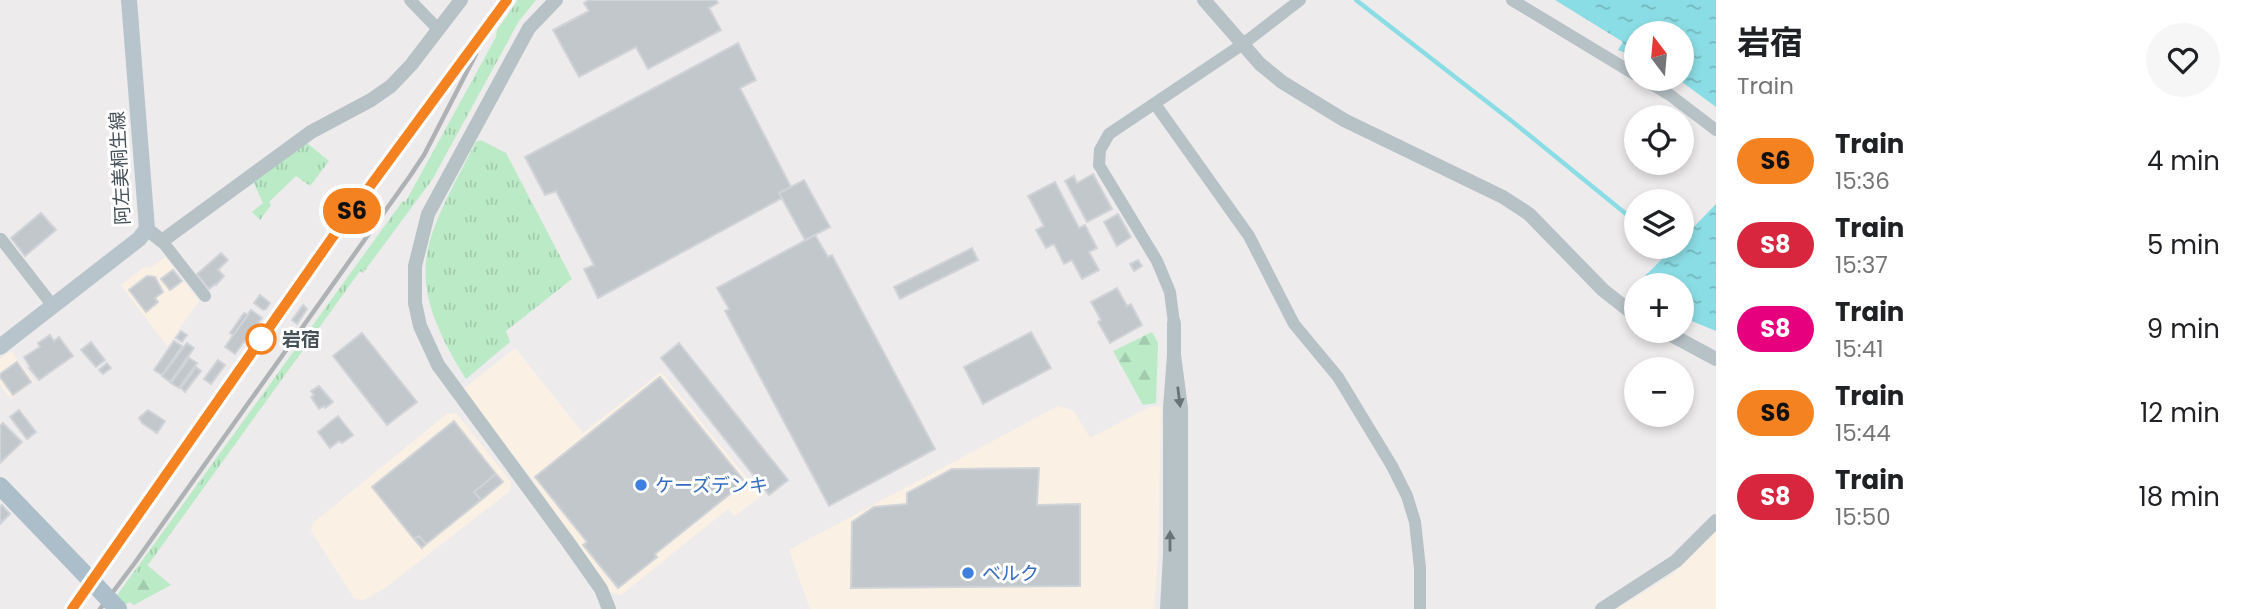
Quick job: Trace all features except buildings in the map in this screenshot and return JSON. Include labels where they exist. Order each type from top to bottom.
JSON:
[{"type":"main road","name":"阿左美桐生線","points":[[0,347],[139,239],[147,229],[129,0]]},
{"type":"main road","points":[[0,486],[118,609]]},
{"type":"street","points":[[410,0],[438,29]]},
{"type":"street","points":[[162,241],[312,132],[391,86],[461,0]]},
{"type":"street","points":[[556,0],[529,28],[428,214],[416,257],[415,303],[420,326],[438,365],[601,589],[609,609]]},
{"type":"street","points":[[1204,0],[1282,82],[1344,120],[1503,197],[1529,214],[1603,290],[1624,307]]},
{"type":"street","points":[[1167,609],[1170,554],[1170,408],[1174,355],[1170,292],[1157,261],[1100,164],[1098,156],[1109,134],[1243,44],[1300,0]]},
{"type":"street","points":[[1513,0],[1624,68]]},
{"type":"street","points":[[1663,91],[1716,130]]},
{"type":"street","points":[[1155,104],[1249,236],[1294,324],[1338,377],[1392,466],[1407,496],[1415,522],[1420,568],[1420,609]]},
{"type":"street","points":[[147,229],[162,241],[205,296]]},
{"type":"street","points":[[1,239],[53,306]]},
{"type":"street","points":[[1686,343],[1716,359]]},
{"type":"street","points":[[1174,355],[1181,408],[1181,609]]},
{"type":"street","points":[[1602,609],[1676,561],[1716,522]]},
{"type":"shaded area","points":[[165,257],[199,301],[167,346],[121,285],[144,267],[150,268]]},
{"type":"shaded area","name":"ケーズデンキ","points":[[515,348],[583,433],[661,372],[761,496],[735,516],[728,509],[621,595],[610,592],[530,476],[462,390]]},
{"type":"shaded area","points":[[11,351],[34,381],[11,399],[0,385],[0,359]]},
{"type":"shaded area","points":[[1058,406],[1073,410],[1090,438],[1150,407],[1161,406],[1158,557],[1154,609],[810,609],[789,550]]},
{"type":"shaded area","points":[[448,413],[457,414],[511,482],[510,491],[385,588],[364,600],[355,599],[311,531],[313,523]]},
{"type":"shaded area","points":[[1716,531],[1716,609],[1617,609],[1673,574]]},
{"type":"green space","points":[[518,0],[536,0],[519,21],[432,180],[363,273],[360,271],[148,565],[129,602],[121,609],[107,609],[402,202],[406,201],[496,37],[497,30]]},
{"type":"green space","points":[[481,140],[506,153],[572,279],[506,331],[510,342],[466,379],[445,343],[432,312],[426,284],[426,259],[443,207],[476,142]]},
{"type":"green space","points":[[307,143],[329,161],[310,186],[296,176],[269,202],[271,205],[260,220],[252,212],[263,203],[253,181]]},
{"type":"green space","points":[[1152,332],[1158,343],[1156,403],[1143,405],[1113,351]]},
{"type":"green space","points":[[147,565],[171,585],[134,605],[129,602]]},
{"type":"water","points":[[1555,0],[1716,0],[1716,107],[1694,91],[1694,21],[1624,21],[1624,52],[1618,50],[1623,42]]},
{"type":"water","points":[[1716,204],[1716,331],[1694,322],[1694,273],[1648,273],[1662,259],[1694,259],[1694,227]]},
{"type":"waterway","points":[[1356,0],[1624,212]]},
{"type":"railway","points":[[72,609],[332,238],[507,0]]},
{"type":"railway","points":[[100,609],[410,176],[424,155],[476,54]]},
{"type":"train","name":"S6","points":[[72,609],[332,238],[507,0]]},
{"type":"place","name":"岩宿","points":[[261,339]]},
{"type":"place","name":"ケーズデンキ","points":[[641,485]]},
{"type":"place","name":"ベルク","points":[[968,573]]}]
